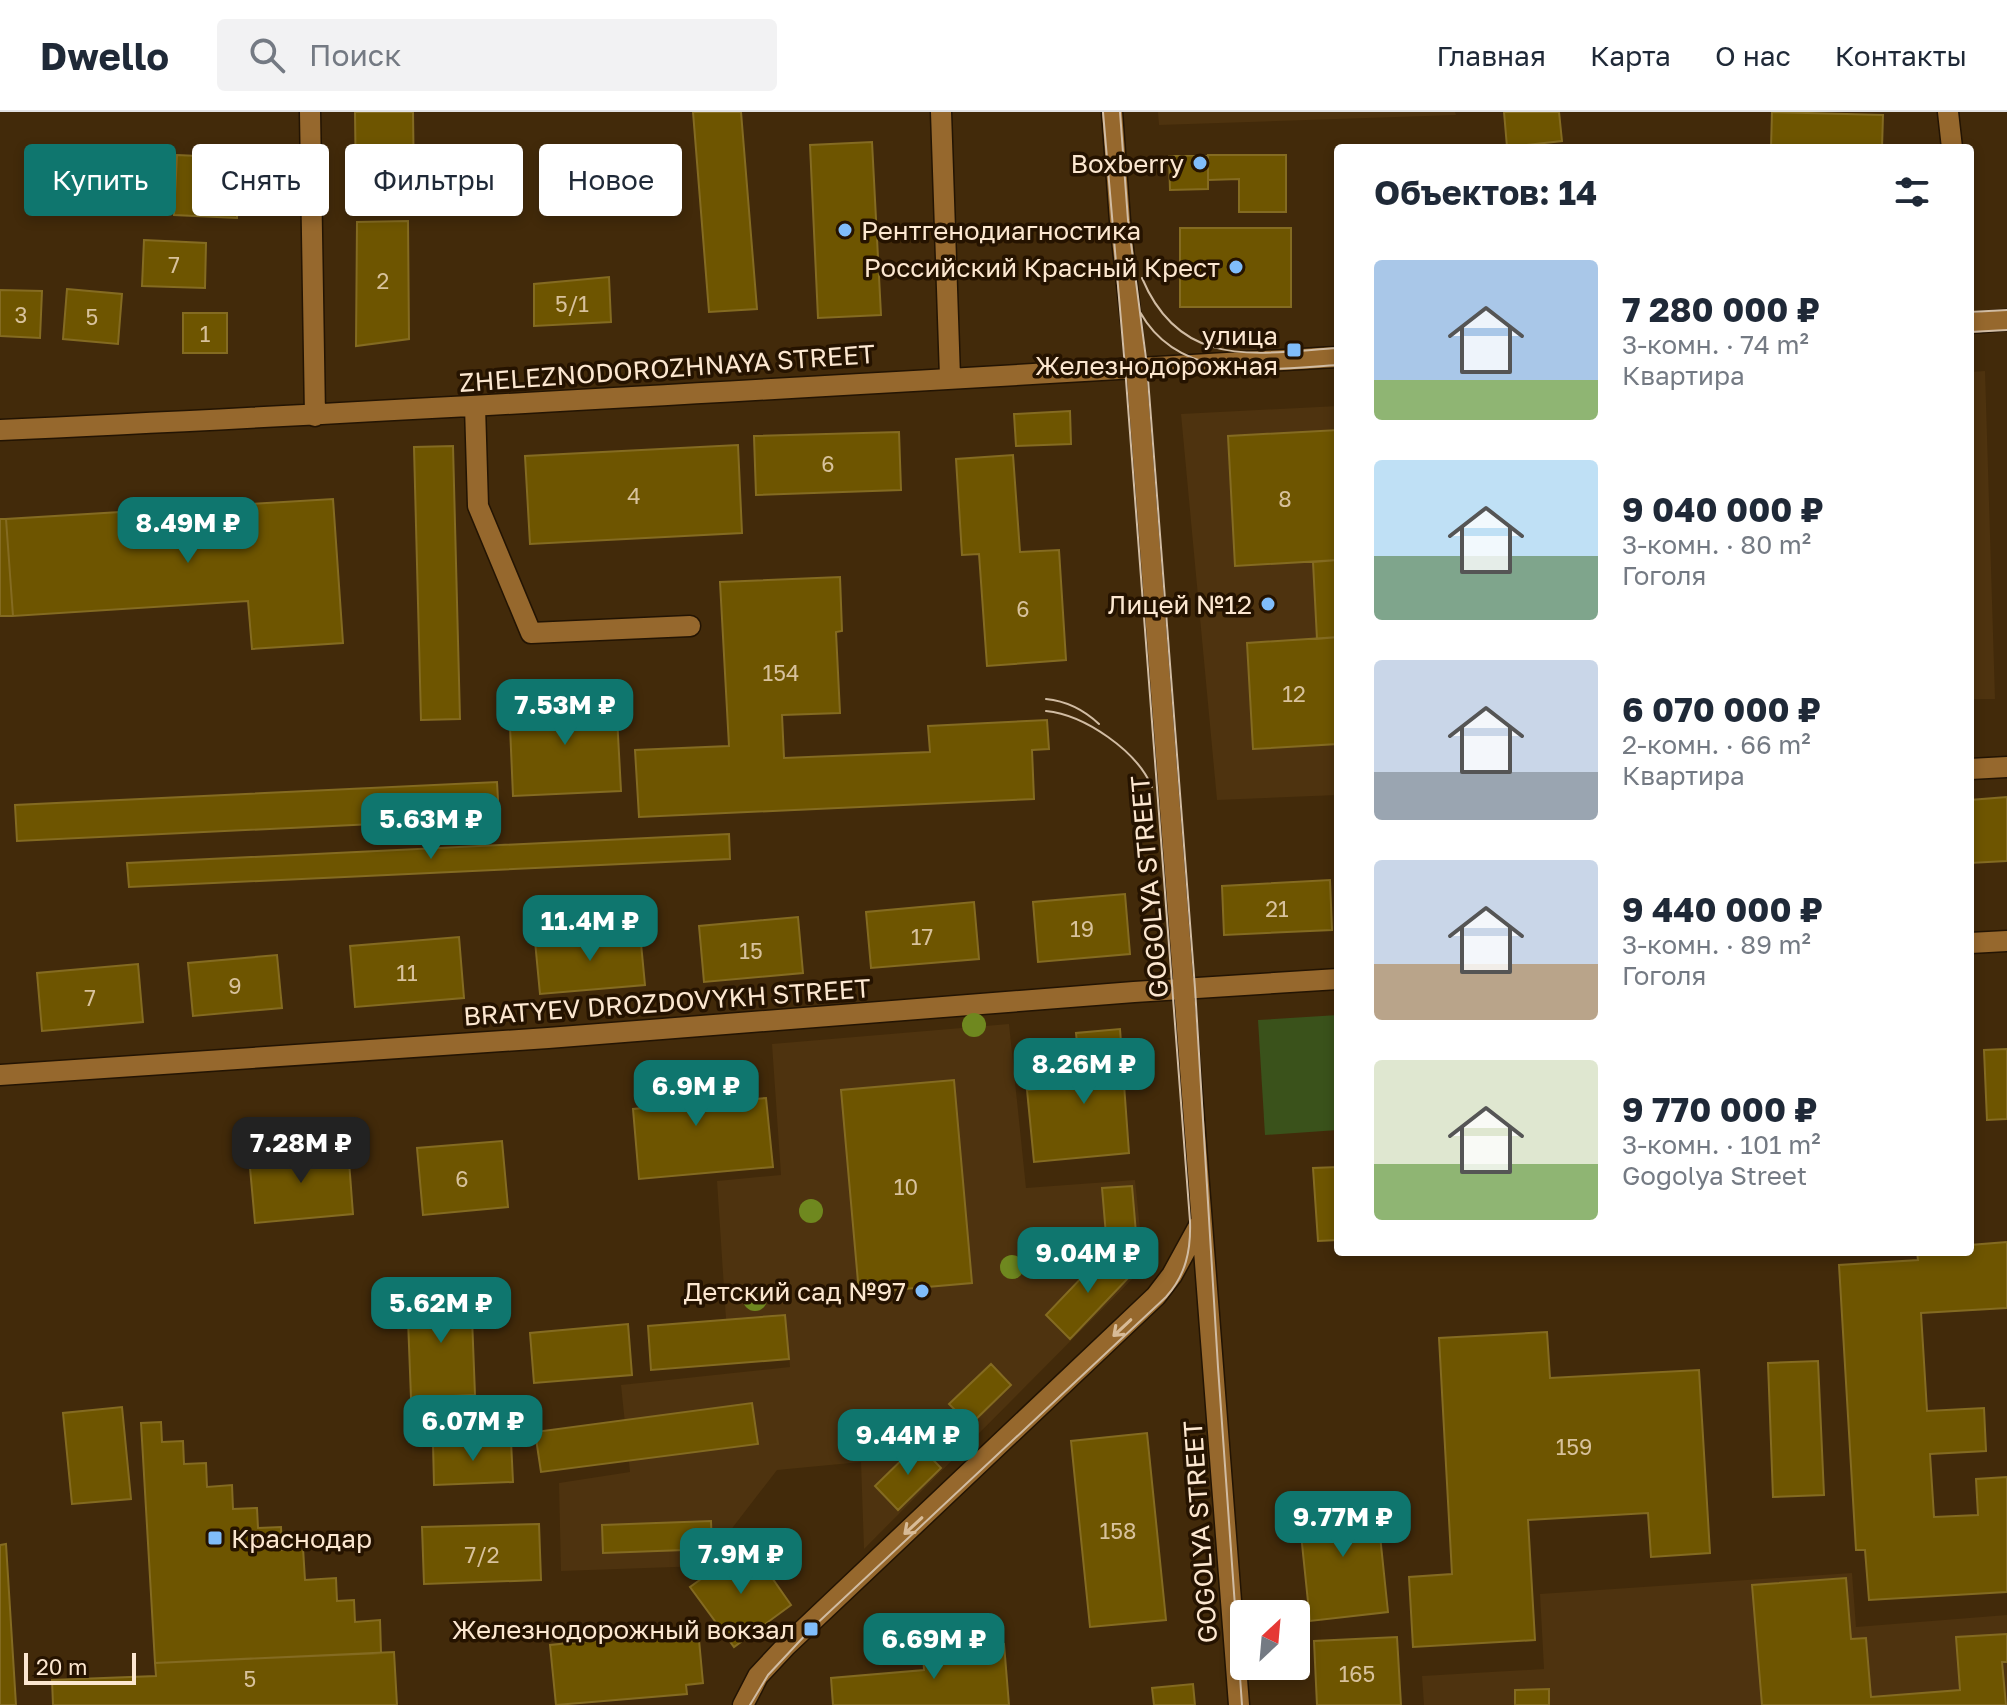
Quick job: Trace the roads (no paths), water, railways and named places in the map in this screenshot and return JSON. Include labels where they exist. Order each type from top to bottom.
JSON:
[{"type":"street","points":[[310,112],[315,416]]},
{"type":"street","points":[[941,112],[950,377]]},
{"type":"street","name":"GOGOLYA STREET","points":[[1112,112],[1136,366],[1239,1705]]},
{"type":"street","points":[[1948,112],[1952,144]]},
{"type":"street","points":[[1974,323],[2007,320]]},
{"type":"street","name":"ZHELEZNODOROZHNAYA STREET","points":[[0,430],[315,416],[1136,366],[1334,357]]},
{"type":"street","points":[[475,406],[478,506],[531,633],[690,626]]},
{"type":"street","points":[[1974,769],[2007,767]]},
{"type":"street","points":[[1974,943],[2007,941]]},
{"type":"street","name":"BRATYEV DROZDOVYKH STREET","points":[[0,1075],[1334,979]]},
{"type":"street","points":[[743,1705],[758,1676],[786,1646],[1156,1296],[1172,1275],[1201,1222]]},
{"type":"tram line","points":[[750,1705],[768,1675],[811,1629],[1166,1297],[1183,1271],[1188,1252],[1190,1221],[1103,112]]},
{"type":"tram line","points":[[1120,112],[1128,220],[1147,366],[1195,988],[1242,1705]]},
{"type":"tram line","points":[[1142,278],[1158,308],[1178,329],[1200,342],[1224,350],[1251,353],[1334,348]]},
{"type":"tram line","points":[[1974,312],[2007,310]]},
{"type":"tram line","points":[[1140,312],[1157,335],[1178,351],[1202,361],[1256,369],[1334,365]]},
{"type":"tram line","points":[[1974,332],[2007,330]]},
{"type":"tram line","points":[[1046,699],[1075,707],[1099,724]]},
{"type":"tram line","points":[[1046,711],[1077,720],[1108,737],[1135,760],[1152,787]]},
{"type":"place","name":"Boxberry","points":[[1200,163]]},
{"type":"place","name":"Рентгенодиагностика","points":[[845,230]]},
{"type":"place","name":"Российский Красный Крест","points":[[1236,267]]},
{"type":"place","name":"улица Железнодорожная","points":[[1294,350]]},
{"type":"place","name":"Лицей №12","points":[[1268,604]]},
{"type":"place","name":"Детский сад №97","points":[[922,1291]]},
{"type":"place","name":"Краснодар","points":[[215,1538]]},
{"type":"place","name":"Железнодорожный вокзал","points":[[811,1629]]}]
